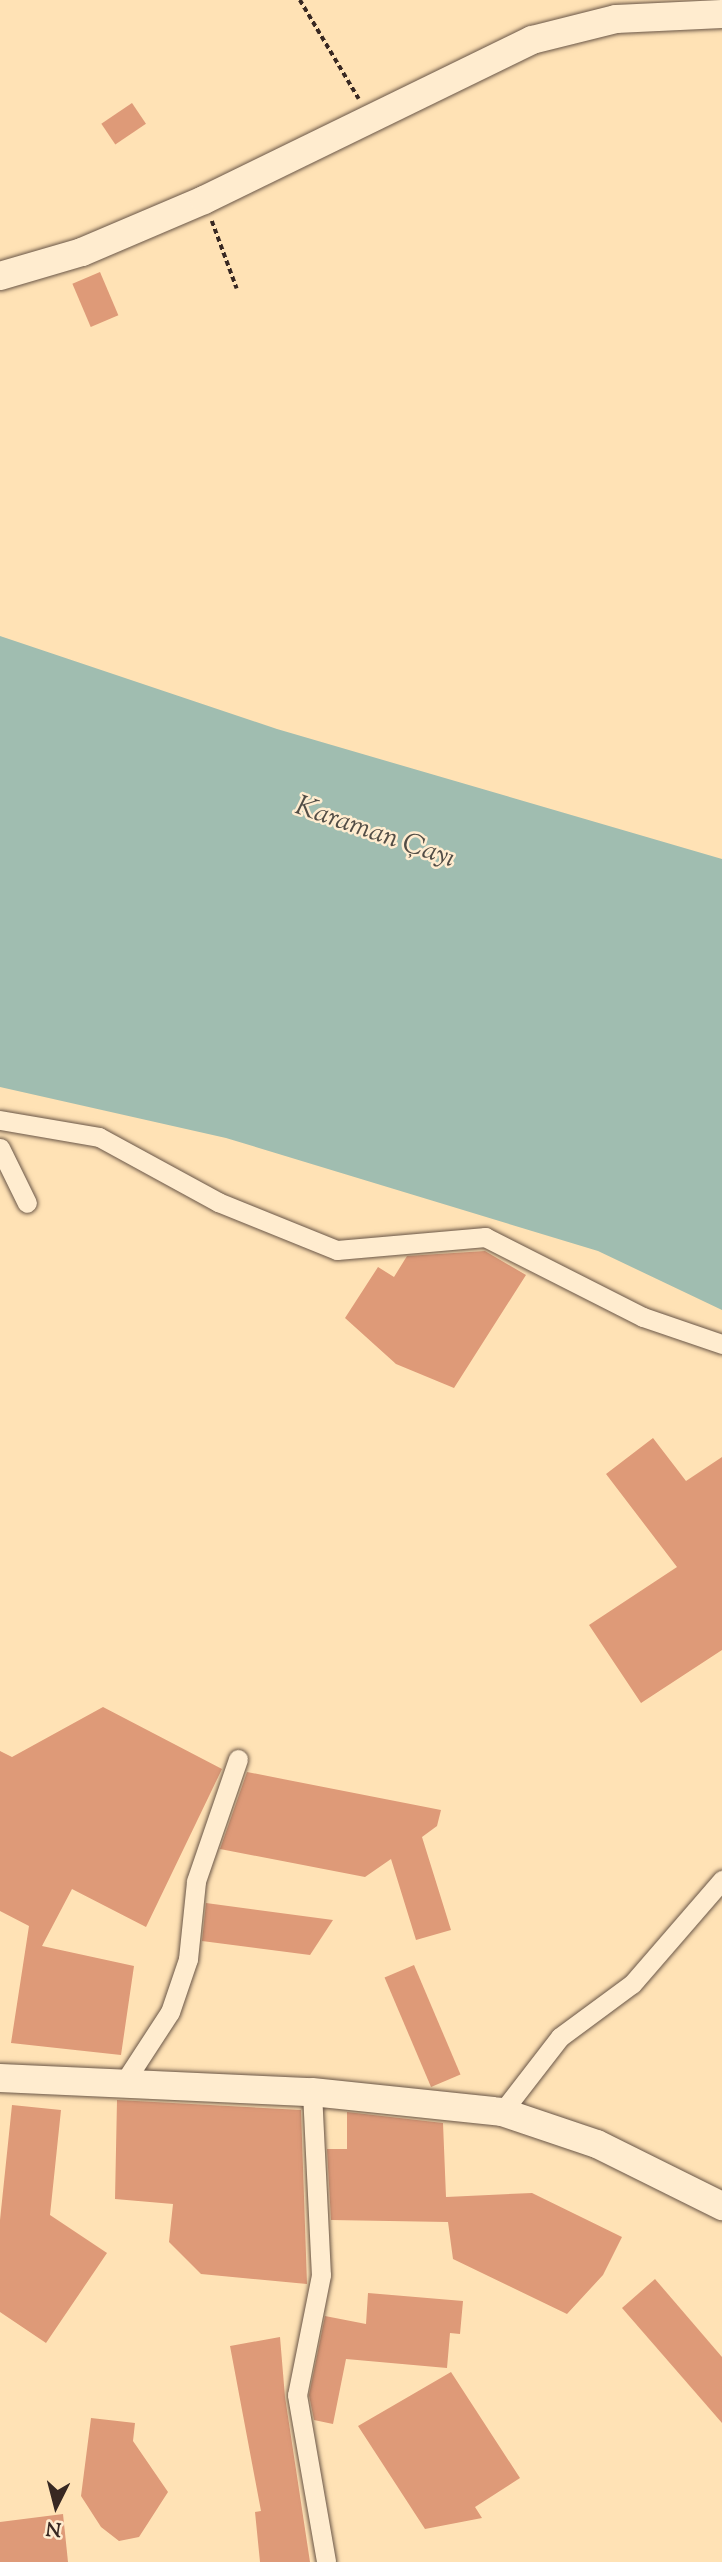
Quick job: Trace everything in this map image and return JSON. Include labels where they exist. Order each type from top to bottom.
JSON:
[{"type":"street","points":[[0,276],[82,252],[204,200],[532,40],[616,19],[722,13]]},
{"type":"street","points":[[0,1120],[99,1137],[218,1202],[337,1250],[485,1237],[643,1317],[722,1344]]},
{"type":"street","points":[[2,1156],[26,1203]]},
{"type":"street","points":[[125,2081],[170,2012],[188,1959],[195,1881],[238,1759]]},
{"type":"street","points":[[502,2112],[560,2037],[632,1984],[722,1880]]},
{"type":"street","points":[[0,2078],[125,2081],[312,2092],[502,2112],[597,2144],[722,2206]]},
{"type":"street","points":[[312,2092],[321,2275],[297,2395],[326,2562]]},
{"type":"path","points":[[300,0],[371,118]]},
{"type":"path","points":[[204,200],[237,289]]},
{"type":"water","name":"Karaman Çayı","points":[[0,636],[277,729],[722,859],[722,1310],[598,1251],[226,1138],[0,1087]]},
{"type":"building","points":[[132,103],[146,124],[115,144],[101,124]]},
{"type":"building","points":[[100,272],[118,315],[91,327],[72,284]]},
{"type":"building","points":[[485,1251],[526,1275],[454,1388],[396,1364],[345,1318],[378,1267],[394,1277],[407,1256]]},
{"type":"building","points":[[653,1438],[686,1481],[722,1457],[722,1650],[641,1703],[589,1625],[677,1567],[606,1474]]},
{"type":"building","points":[[103,1707],[222,1769],[146,1927],[72,1889],[42,1946],[134,1966],[121,2055],[11,2043],[29,1926],[0,1911],[0,1751],[12,1757]]},
{"type":"building","points":[[247,1772],[441,1810],[437,1826],[422,1837],[451,1930],[416,1940],[391,1859],[365,1877],[220,1849]]},
{"type":"building","points":[[206,1903],[333,1920],[310,1955],[202,1941]]},
{"type":"building","points":[[414,1965],[460,2075],[431,2087],[385,1978]]},
{"type":"building","points":[[117,2100],[301,2110],[307,2284],[201,2274],[169,2242],[173,2204],[115,2199]]},
{"type":"building","points":[[12,2105],[61,2110],[50,2215],[107,2253],[46,2343],[0,2312],[0,2220]]},
{"type":"building","points":[[347,2112],[443,2123],[446,2197],[532,2193],[622,2237],[603,2275],[567,2314],[453,2259],[448,2222],[331,2220],[327,2149],[347,2149]]},
{"type":"building","points":[[655,2279],[722,2357],[722,2423],[622,2308]]},
{"type":"building","points":[[368,2293],[463,2301],[460,2334],[450,2333],[447,2368],[346,2359],[333,2424],[314,2420],[309,2395],[325,2316],[366,2324]]},
{"type":"building","points":[[280,2337],[285,2397],[310,2562],[260,2562],[255,2512],[261,2511],[230,2346]]},
{"type":"building","points":[[451,2372],[520,2478],[475,2507],[482,2518],[425,2529],[358,2426]]},
{"type":"building","points":[[91,2418],[135,2423],[133,2441],[168,2492],[139,2537],[119,2541],[101,2527],[81,2496]]},
{"type":"building","points":[[63,2514],[68,2562],[0,2562],[0,2522]]}]
